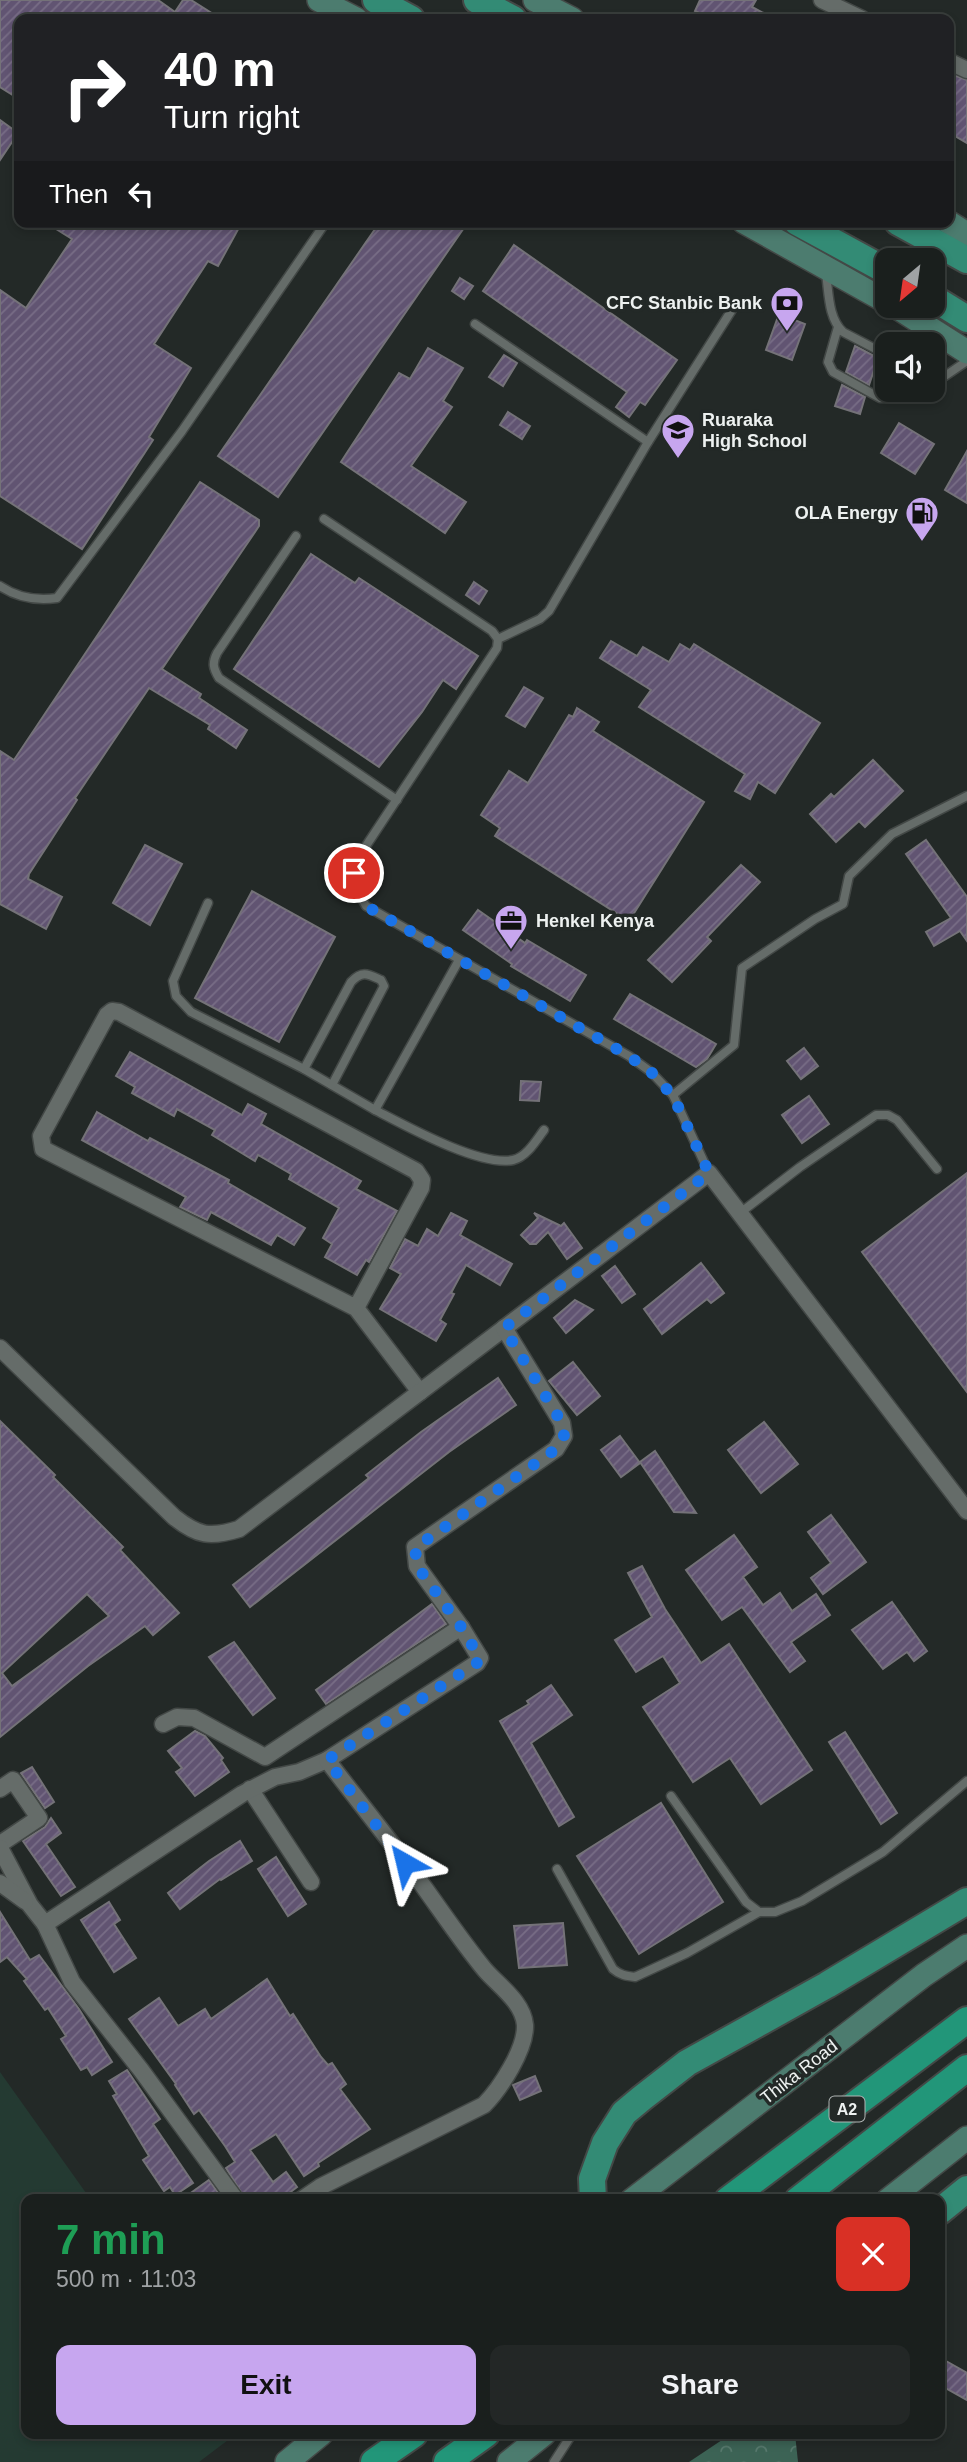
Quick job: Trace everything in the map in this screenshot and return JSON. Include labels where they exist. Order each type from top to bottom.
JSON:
[{"type":"highway","name":"A2","points":[[736,2194],[967,2020]]},
{"type":"highway","name":"A2","points":[[806,2194],[967,2068]]},
{"type":"highway","points":[[374,2462],[407,2439]]},
{"type":"highway","points":[[447,2462],[479,2439]]},
{"type":"main road","points":[[376,0],[402,14]]},
{"type":"main road","points":[[477,0],[504,14]]},
{"type":"main road","points":[[536,0],[563,14]]},
{"type":"main road","points":[[755,228],[875,295]]},
{"type":"main road","points":[[808,228],[875,264]]},
{"type":"main road","points":[[909,228],[967,260]]},
{"type":"main road","points":[[945,305],[967,318]]},
{"type":"main road","points":[[914,318],[967,352]]},
{"type":"main road","points":[[593,2194],[592,2179],[605,2143],[624,2113],[687,2063],[967,1901]]},
{"type":"main road","name":"Thika Road","points":[[640,2194],[924,1975],[967,1946]]},
{"type":"main road","points":[[896,2194],[967,2138]]},
{"type":"main road","points":[[945,2207],[967,2189]]},
{"type":"main road","points":[[287,2462],[315,2439]]},
{"type":"main road","points":[[509,2462],[538,2439]]},
{"type":"street","points":[[822,0],[851,14]]},
{"type":"street","points":[[356,1308],[421,1188],[422,1180],[416,1171],[119,1012],[112,1011],[107,1014],[41,1136],[43,1149],[356,1308],[420,1392]]},
{"type":"street","points":[[0,1348],[174,1517],[188,1528],[205,1535],[220,1535],[239,1529],[709,1173],[967,1511]]},
{"type":"street","points":[[45,1924],[250,1789],[275,1777],[299,1772],[327,1760],[477,1663],[480,1658],[461,1627],[417,1566],[415,1548],[556,1449],[564,1436],[562,1423],[504,1328]]},
{"type":"street","points":[[265,1757],[461,1627]]},
{"type":"street","points":[[163,1724],[177,1717],[194,1718],[265,1757],[275,1777]]},
{"type":"street","points":[[310,2194],[484,2105],[495,2093],[514,2060],[525,2024],[513,1999],[465,1945],[327,1760]]},
{"type":"street","points":[[0,1789],[13,1780],[39,1818],[0,1846],[30,1905],[45,1924],[72,1982],[141,2070],[232,2194]]},
{"type":"street","points":[[250,1789],[311,1882]]},
{"type":"street","points":[[0,1883],[30,1905]]},
{"type":"lane","points":[[0,586],[9,592],[37,601],[57,598],[181,430],[322,228]]},
{"type":"lane","points":[[824,266],[833,320],[838,327],[875,348]]},
{"type":"lane","points":[[498,639],[540,619],[549,611],[648,442],[735,305]]},
{"type":"lane","points":[[475,324],[648,442]]},
{"type":"lane","points":[[838,327],[828,362],[833,372],[875,395]]},
{"type":"lane","points":[[945,376],[967,361]]},
{"type":"lane","points":[[324,519],[492,631],[498,639],[497,648],[362,852],[354,873],[359,895],[366,906],[629,1056],[651,1072],[673,1096],[709,1173]]},
{"type":"lane","points":[[296,536],[217,653],[213,663],[214,670],[219,678],[397,800]]},
{"type":"lane","points":[[673,1096],[734,1045],[742,968],[815,919],[843,904],[849,876],[892,834],[967,796]]},
{"type":"lane","points":[[208,903],[173,981],[176,996],[191,1012],[304,1069],[439,1143],[488,1158],[514,1160],[524,1154],[544,1130]]},
{"type":"lane","points":[[375,1110],[458,960]]},
{"type":"lane","points":[[304,1069],[357,975],[364,973],[381,980],[384,986],[332,1085]]},
{"type":"lane","points":[[740,1213],[800,1167],[876,1115],[888,1115],[897,1120],[937,1169]]},
{"type":"lane","points":[[557,1869],[613,1969],[619,1975],[635,1977],[687,1953],[760,1912],[775,1912],[802,1901],[845,1877],[883,1853],[967,1781]]},
{"type":"lane","points":[[671,1796],[746,1902],[760,1912]]},
{"type":"lane","points":[[554,2462],[569,2439]]},
{"type":"green space","points":[[0,2072],[87,2194],[21,2194],[21,2439],[229,2439],[199,2462],[0,2462]]},
{"type":"green space","points":[[724,2439],[796,2439],[798,2462],[689,2462]]},
{"type":"building","points":[[0,0],[158,0],[175,12],[183,0],[191,0],[213,14],[14,14],[14,96],[0,87]]},
{"type":"building","points":[[700,0],[756,0],[752,7],[765,14],[701,14],[695,11]]},
{"type":"building","points":[[954,75],[967,80],[967,143],[954,135]]},
{"type":"building","points":[[0,120],[14,130],[14,139],[0,160]]},
{"type":"building","points":[[55,228],[239,228],[218,266],[208,261],[154,344],[191,368],[149,437],[153,440],[82,549],[0,496],[0,290],[26,308],[72,239]]},
{"type":"building","points":[[376,228],[464,228],[278,497],[218,456]]},
{"type":"building","points":[[514,245],[677,360],[645,405],[640,402],[629,417],[616,407],[627,392],[483,291]]},
{"type":"building","points":[[460,278],[473,286],[464,299],[452,291]]},
{"type":"building","points":[[779,314],[805,324],[792,360],[766,350]]},
{"type":"building","points":[[855,346],[875,356],[875,367],[869,385],[846,372]]},
{"type":"building","points":[[428,348],[463,368],[443,401],[452,407],[411,466],[466,502],[445,533],[341,462],[399,373],[410,379]]},
{"type":"building","points":[[504,355],[517,363],[503,386],[489,377]]},
{"type":"building","points":[[842,385],[865,397],[860,414],[835,406]]},
{"type":"building","points":[[508,412],[530,426],[522,439],[500,425]]},
{"type":"building","points":[[899,423],[934,444],[915,474],[881,453]]},
{"type":"building","points":[[967,451],[967,503],[945,490]]},
{"type":"building","points":[[200,482],[259,520],[259,526],[162,669],[201,694],[199,698],[247,730],[236,748],[208,729],[210,725],[149,688],[75,798],[77,800],[29,874],[28,879],[62,897],[46,929],[0,904],[0,751],[14,760]]},
{"type":"building","points":[[311,554],[355,583],[359,578],[478,656],[456,689],[443,680],[379,767],[234,669]]},
{"type":"building","points":[[474,582],[487,591],[479,604],[466,595]]},
{"type":"building","points":[[611,641],[637,656],[643,647],[669,662],[680,644],[690,650],[694,644],[820,723],[775,793],[758,782],[750,799],[735,791],[745,774],[639,707],[651,690],[600,658]]},
{"type":"building","points":[[524,687],[543,698],[525,727],[506,716]]},
{"type":"building","points":[[577,708],[599,722],[593,731],[704,802],[629,921],[495,836],[500,828],[481,815],[509,771],[528,783],[569,715],[573,717]]},
{"type":"building","points":[[873,760],[903,791],[865,827],[859,821],[836,842],[810,814],[831,794],[834,797]]},
{"type":"building","points":[[926,840],[967,897],[967,941],[960,931],[934,946],[926,932],[951,918],[906,854]]},
{"type":"building","points":[[145,845],[182,864],[150,925],[113,903]]},
{"type":"building","points":[[741,865],[760,882],[707,937],[711,941],[672,982],[648,960]]},
{"type":"building","points":[[252,891],[335,937],[279,1042],[195,998]]},
{"type":"building","points":[[478,910],[525,943],[527,940],[586,975],[570,1001],[511,966],[512,964],[463,930]]},
{"type":"building","points":[[630,994],[716,1044],[707,1059],[696,1067],[614,1019]]},
{"type":"building","points":[[804,1048],[818,1066],[801,1079],[787,1061]]},
{"type":"building","points":[[130,1052],[242,1115],[248,1104],[266,1114],[261,1124],[361,1181],[356,1189],[397,1211],[369,1262],[366,1260],[357,1275],[325,1257],[332,1244],[323,1238],[339,1208],[289,1179],[291,1174],[258,1155],[255,1161],[212,1135],[215,1130],[177,1109],[174,1116],[132,1093],[135,1087],[116,1076]]},
{"type":"building","points":[[521,1081],[541,1082],[539,1101],[520,1100]]},
{"type":"building","points":[[809,1096],[829,1124],[802,1143],[782,1115]]},
{"type":"building","points":[[97,1112],[148,1141],[150,1138],[229,1180],[228,1183],[305,1228],[294,1245],[277,1235],[271,1245],[211,1212],[207,1220],[180,1207],[186,1197],[82,1140]]},
{"type":"building","points":[[967,1173],[967,1392],[862,1252]]},
{"type":"building","points":[[451,1213],[467,1221],[460,1235],[512,1264],[500,1285],[466,1265],[440,1320],[446,1324],[436,1341],[380,1309],[401,1274],[390,1268],[405,1239],[418,1246],[427,1229],[438,1236]]},
{"type":"building","points":[[534,1213],[561,1226],[564,1223],[582,1248],[567,1259],[548,1232],[536,1244],[530,1244],[521,1235],[538,1218]]},
{"type":"building","points":[[701,1263],[724,1293],[711,1303],[707,1299],[662,1334],[644,1309]]},
{"type":"building","points":[[615,1266],[635,1294],[622,1303],[602,1276]]},
{"type":"building","points":[[575,1300],[593,1310],[566,1333],[554,1318]]},
{"type":"building","points":[[573,1362],[600,1396],[577,1415],[549,1381]]},
{"type":"building","points":[[498,1378],[516,1405],[449,1452],[250,1607],[233,1585],[369,1478],[366,1475],[421,1432]]},
{"type":"building","points":[[0,1421],[123,1547],[120,1550],[179,1613],[153,1635],[145,1626],[88,1666],[0,1737]],"holes":[[[87,1594],[109,1616],[12,1686],[2,1673]]]},
{"type":"building","points":[[764,1422],[798,1464],[761,1493],[728,1450]]},
{"type":"building","points":[[620,1436],[640,1463],[621,1477],[601,1450]]},
{"type":"building","points":[[655,1451],[696,1513],[674,1512],[640,1462]]},
{"type":"building","points":[[831,1515],[866,1562],[823,1594],[811,1578],[831,1563],[808,1532]]},
{"type":"building","points":[[734,1535],[757,1567],[743,1577],[763,1605],[780,1593],[792,1611],[816,1594],[830,1615],[791,1642],[805,1661],[790,1672],[742,1607],[722,1620],[686,1570]]},
{"type":"building","points":[[642,1566],[665,1609],[701,1663],[729,1644],[812,1770],[761,1804],[730,1758],[693,1782],[643,1707],[680,1683],[663,1656],[636,1672],[615,1640],[652,1617],[628,1573]]},
{"type":"building","points":[[892,1602],[927,1651],[914,1661],[907,1652],[883,1669],[852,1630]]},
{"type":"building","points":[[432,1604],[446,1624],[326,1704],[316,1690]]},
{"type":"building","points":[[234,1642],[275,1698],[253,1715],[209,1657]]},
{"type":"building","points":[[551,1685],[572,1715],[531,1743],[574,1817],[559,1826],[500,1721],[529,1704],[527,1701]]},
{"type":"building","points":[[195,1731],[205,1736],[223,1758],[221,1760],[229,1772],[195,1796],[176,1772],[182,1768],[168,1751]]},
{"type":"building","points":[[845,1732],[897,1813],[881,1824],[829,1742]]},
{"type":"building","points":[[32,1767],[54,1802],[45,1808],[21,1773]]},
{"type":"building","points":[[661,1803],[723,1902],[639,1954],[577,1856]]},
{"type":"building","points":[[51,1818],[61,1833],[46,1844],[75,1887],[61,1896],[23,1841],[45,1827]]},
{"type":"building","points":[[240,1841],[252,1861],[220,1879],[180,1909],[168,1893]]},
{"type":"building","points":[[276,1857],[306,1904],[288,1916],[258,1869]]},
{"type":"building","points":[[109,1902],[120,1920],[114,1924],[136,1958],[114,1972],[81,1920]]},
{"type":"building","points":[[0,1912],[30,1960],[39,1955],[79,2009],[112,2062],[92,2075],[87,2067],[81,2070],[61,2039],[66,2036],[48,2008],[45,2010],[24,1981],[27,1979],[7,1957],[0,1962]]},
{"type":"building","points":[[563,1923],[567,1965],[519,1968],[514,1926]]},
{"type":"building","points":[[267,1979],[290,2016],[293,2014],[321,2057],[328,2065],[332,2063],[346,2084],[340,2089],[370,2129],[318,2163],[319,2166],[304,2176],[276,2134],[250,2150],[273,2182],[286,2172],[297,2187],[288,2194],[242,2194],[226,2168],[235,2162],[225,2146],[199,2110],[194,2114],[129,2019],[159,1998],[178,2026],[205,2009],[211,2019]]},
{"type":"building","points":[[127,2070],[160,2119],[153,2124],[193,2183],[176,2194],[170,2187],[164,2191],[143,2160],[149,2156],[113,2096],[117,2094],[109,2081]]},
{"type":"building","points":[[535,2076],[541,2091],[520,2100],[513,2085]]},
{"type":"building","points":[[209,2180],[219,2194],[189,2194]]},
{"type":"building","points":[[945,2363],[967,2373],[967,2400],[945,2388]]},
{"type":"place","name":"CFC Stanbic Bank","points":[[787,333]]},
{"type":"place","name":"Ruaraka High School","points":[[678,460]]},
{"type":"place","name":"OLA Energy","points":[[922,543]]},
{"type":"place","name":"Henkel Kenya","points":[[511,951]]},
{"type":"route","points":[[354,873],[355,885],[366,906],[629,1056],[651,1072],[673,1096],[709,1173],[504,1328],[562,1423],[564,1436],[556,1449],[415,1548],[417,1566],[480,1658],[477,1663],[327,1760],[405,1863]]}]
